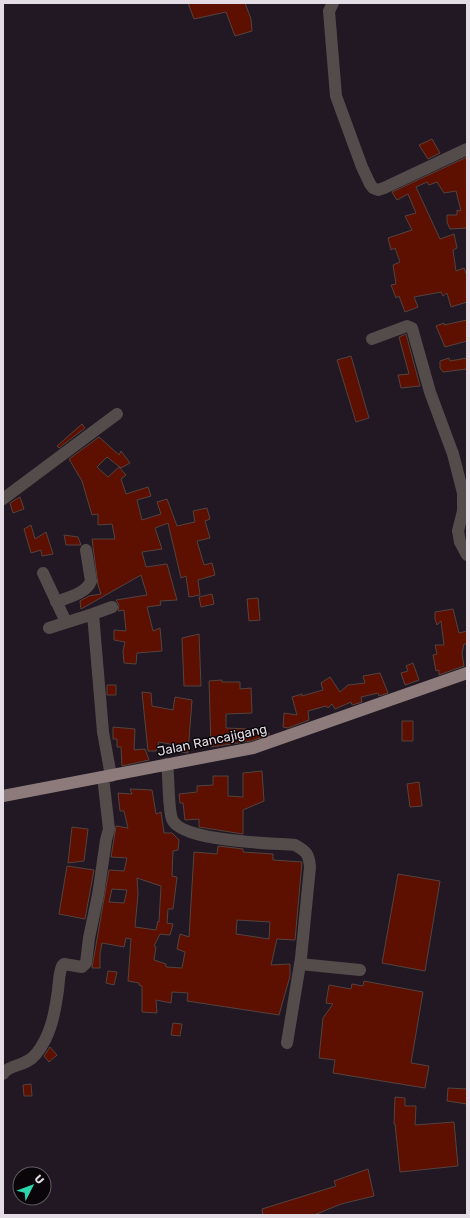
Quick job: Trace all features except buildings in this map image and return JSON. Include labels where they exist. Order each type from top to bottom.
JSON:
[{"type":"main road","name":"Jalan Rancajigang","points":[[3,796],[107,777],[259,746],[467,673]]},
{"type":"street","points":[[333,3],[329,11],[335,92],[362,167],[373,188],[378,190],[384,188],[467,149]]},
{"type":"street","points":[[372,339],[407,326],[412,328],[430,392],[453,454],[463,493],[463,511],[458,531],[460,542],[467,555]]},
{"type":"street","points":[[3,499],[117,414]]},
{"type":"street","points":[[56,602],[78,593],[90,585],[92,581],[86,550]]},
{"type":"street","points":[[43,573],[66,622]]},
{"type":"street","points":[[49,628],[112,607]]},
{"type":"street","points":[[3,1074],[9,1068],[20,1066],[32,1058],[42,1045],[50,1030],[56,1007],[62,966],[64,964],[82,967],[86,963],[89,938],[109,830],[107,777],[93,614]]},
{"type":"street","points":[[167,764],[172,818],[179,828],[205,837],[295,845],[303,849],[309,855],[310,867],[300,964],[287,1043]]},
{"type":"street","points":[[300,964],[360,970]]}]
